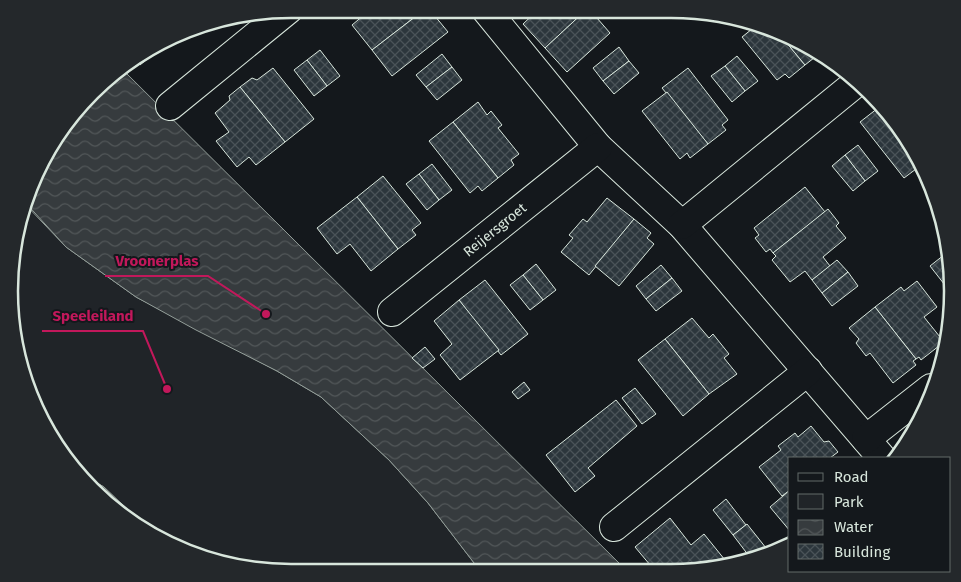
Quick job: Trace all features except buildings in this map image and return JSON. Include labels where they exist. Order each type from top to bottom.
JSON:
[{"type":"street","points":[[170,106],[279,18]]},
{"type":"street","points":[[492,18],[598,148],[682,225],[874,449],[922,397]]},
{"type":"street","points":[[682,225],[852,87]]},
{"type":"street","name":"Reijersgroet","points":[[392,312],[598,148]]},
{"type":"street","points":[[614,527],[808,371]]},
{"type":"green space","points":[[30,209],[66,247],[136,297],[277,371],[321,397],[389,460],[428,503],[475,564],[273,564],[238,559],[186,544],[154,528],[128,510],[85,471],[54,428],[38,396],[27,362],[18,309],[18,273],[23,238]]},
{"type":"water","points":[[126,73],[620,564],[475,564],[428,503],[389,460],[321,397],[277,371],[136,297],[66,247],[30,208],[32,203],[54,154],[74,125],[111,85]]},
{"type":"water","points":[[97,483],[104,487],[128,510]]},
{"type":"place","name":"Vroonerplas","points":[[266,314]]},
{"type":"place","name":"Speeleiland","points":[[167,389]]}]
